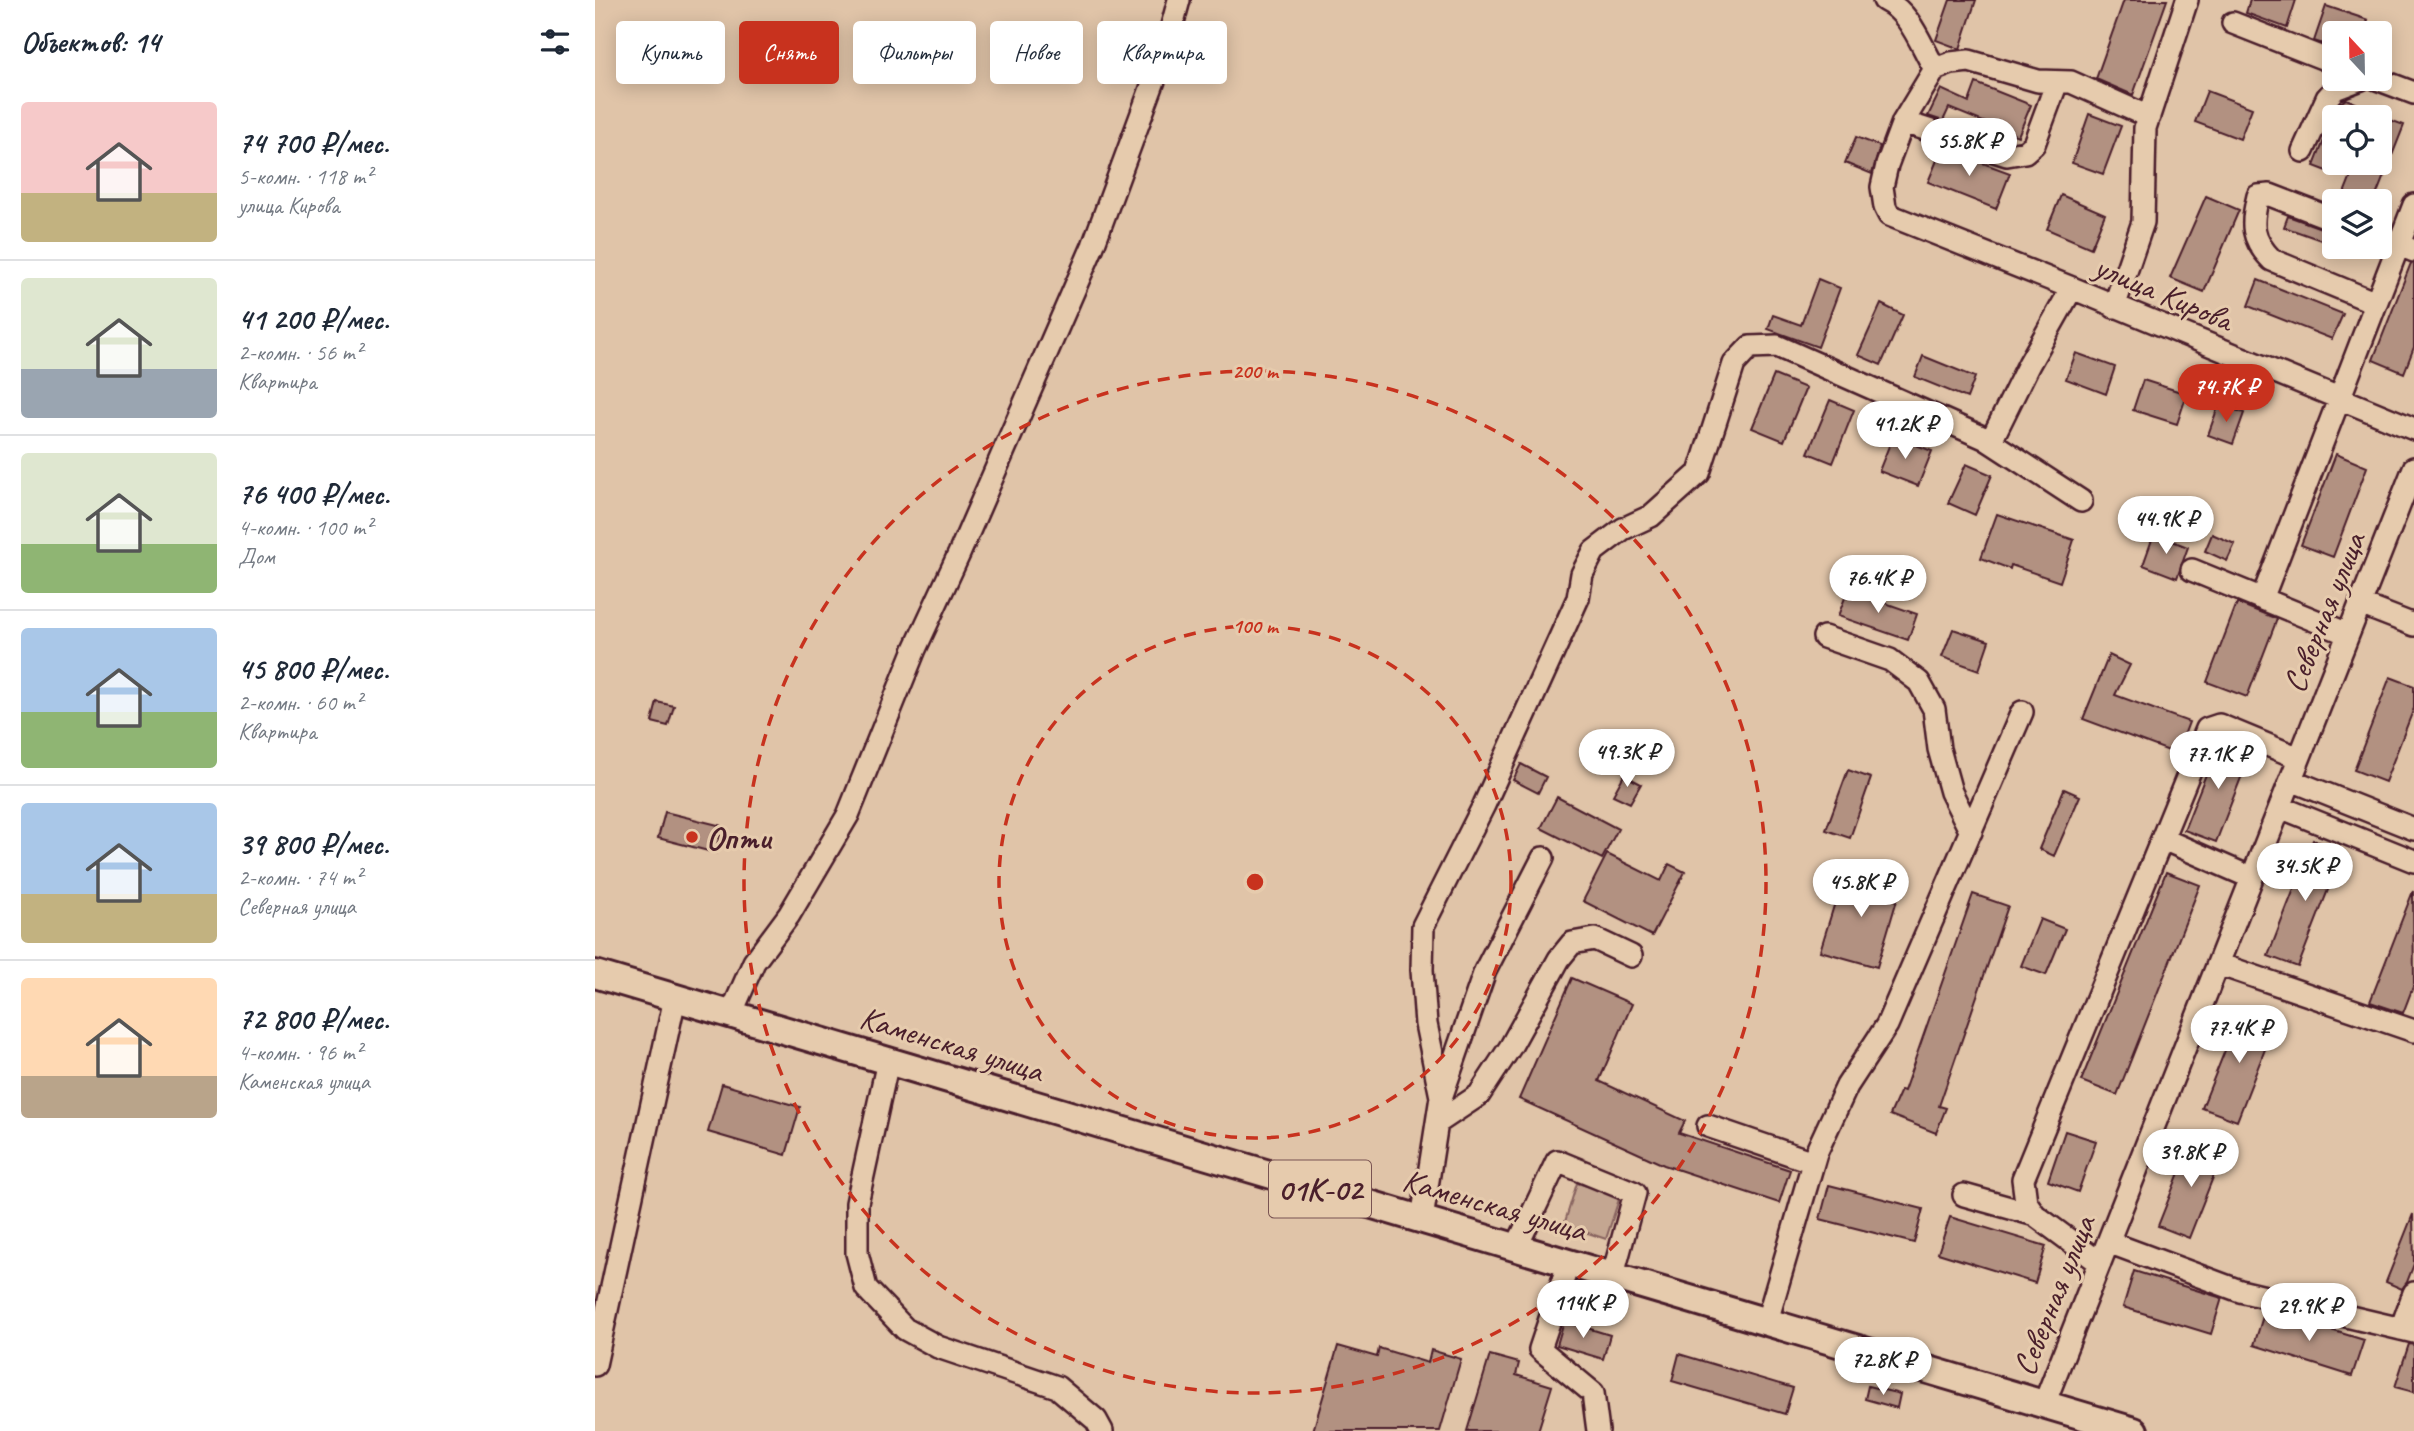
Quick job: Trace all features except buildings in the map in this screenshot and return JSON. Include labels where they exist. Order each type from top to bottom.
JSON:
[{"type":"main road","name":"Каменская улица","points":[[595,974],[2134,1431]]},
{"type":"street","points":[[731,1014],[754,962],[789,915],[848,815],[915,649],[1093,246],[1166,48],[1179,0]]},
{"type":"street","points":[[1884,0],[1895,5],[1909,19],[1935,69]]},
{"type":"street","points":[[2114,307],[2143,222],[2145,128],[2187,0]]},
{"type":"street","points":[[2232,23],[2322,58]]},
{"type":"street","points":[[2057,82],[2034,144],[2025,152],[2007,155],[1903,122],[1935,69],[1951,63],[1969,61],[2038,81],[2071,82],[2149,117]]},
{"type":"street","points":[[2392,85],[2414,93]]},
{"type":"street","points":[[2303,151],[2333,91]]},
{"type":"street","name":"улица Кирова","points":[[1903,122],[1882,187],[1889,215],[2414,429]]},
{"type":"street","points":[[2322,215],[2270,195],[2258,196],[2254,230],[2259,247],[2272,260],[2376,303]]},
{"type":"street","points":[[2262,599],[2414,205]]},
{"type":"street","points":[[1441,1097],[1426,1024],[1422,970],[1423,926],[1490,793],[1577,598],[1582,574],[1594,551],[1623,529],[1651,516],[1699,473],[1734,364],[1750,347],[1777,346],[1991,441],[2029,364],[2072,288]]},
{"type":"street","points":[[1986,439],[2081,500]]},
{"type":"street","name":"Северная улица","points":[[2044,1404],[2414,468]]},
{"type":"street","points":[[2192,570],[2349,634]]},
{"type":"street","points":[[2360,604],[2414,625]]},
{"type":"street","points":[[1823,637],[1890,660],[1919,682],[1934,709],[1939,749],[1951,792],[1971,832]]},
{"type":"street","points":[[1767,1321],[1813,1162],[1847,1086],[1887,1025],[2021,712]]},
{"type":"street","points":[[2100,1263],[2035,1215],[2026,1202],[2023,1180],[2207,729],[2219,726],[2299,758]]},
{"type":"street","points":[[2291,780],[2414,828]]},
{"type":"street","points":[[2280,807],[2414,860]]},
{"type":"street","points":[[2163,839],[2252,878]]},
{"type":"street","points":[[1422,1219],[1441,1097],[1485,971],[1543,858]]},
{"type":"street","points":[[1437,1123],[1479,1095],[1571,943],[1595,939],[1631,956]]},
{"type":"street","points":[[2218,964],[2414,1031]]},
{"type":"street","points":[[595,1365],[675,998]]},
{"type":"street","points":[[888,1060],[857,1203],[857,1253],[866,1288],[905,1329],[938,1347],[1057,1387],[1096,1420],[1102,1431]]},
{"type":"street","points":[[1708,1126],[1813,1162]]},
{"type":"street","points":[[1516,1248],[1557,1161],[1635,1193],[1613,1276]]},
{"type":"street","points":[[1964,1195],[2035,1215]]},
{"type":"street","points":[[2108,1242],[2240,1291],[2408,1330],[2414,1293]]},
{"type":"street","points":[[1569,1262],[1540,1349],[1593,1394],[1598,1431]]},
{"type":"shaded area","points":[[1577,1183],[1620,1196],[1606,1239],[1564,1225]]},
{"type":"place","name":"Опти","points":[[692,837]]}]
